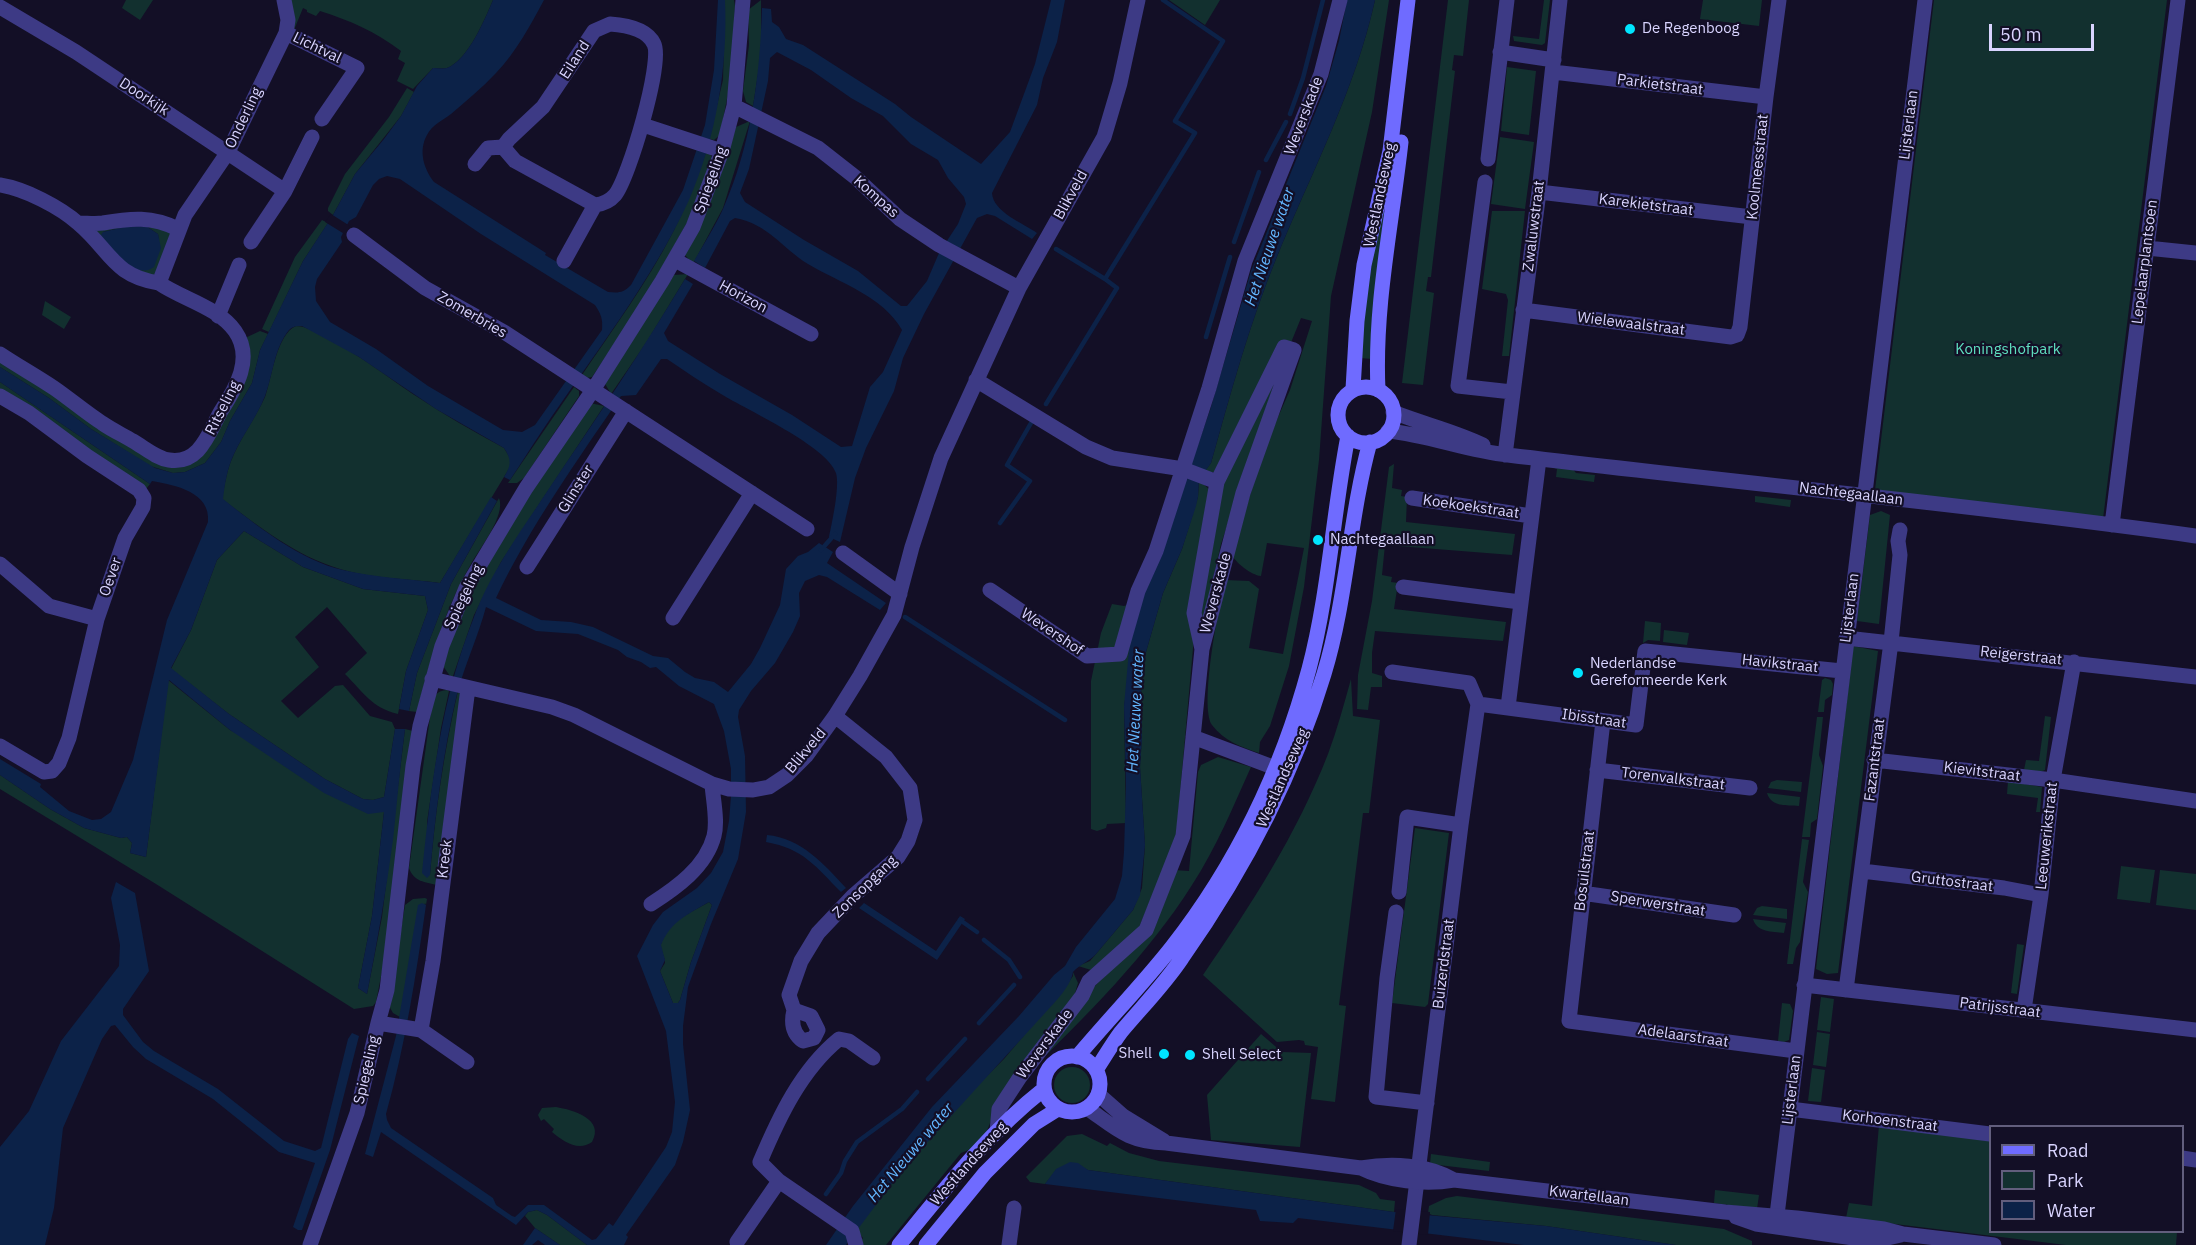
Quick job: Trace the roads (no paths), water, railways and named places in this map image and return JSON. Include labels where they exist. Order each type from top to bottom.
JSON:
[{"type":"main road","name":"Westlandseweg","points":[[1353,390],[1357,321],[1364,265],[1390,151],[1408,0]]},
{"type":"main road","name":"Westlandseweg","points":[[1378,390],[1380,305],[1418,0]]},
{"type":"main road","points":[[1366,387],[1378,390],[1388,399],[1393,412],[1392,422],[1388,431],[1380,438],[1370,442],[1360,442],[1348,436],[1341,428],[1338,414],[1342,399],[1353,390],[1366,387]]},
{"type":"main road","name":"Westlandseweg","points":[[1096,1070],[1119,1035],[1181,960],[1216,907],[1250,852],[1283,770],[1291,730],[1309,666],[1323,597],[1348,436]]},
{"type":"main road","name":"Westlandseweg","points":[[1077,1057],[1171,948],[1209,897],[1304,735],[1325,673],[1342,599],[1362,472],[1370,442]]},
{"type":"main road","points":[[1077,1057],[1088,1061],[1096,1070],[1100,1082],[1098,1094],[1087,1108],[1070,1112],[1058,1109],[1049,1100],[1044,1089],[1045,1076],[1052,1064],[1064,1058],[1077,1057]]},
{"type":"main road","name":"Westlandseweg","points":[[899,1245],[970,1160],[1021,1107],[1044,1089]]},
{"type":"main road","name":"Westlandseweg","points":[[926,1245],[985,1173],[1034,1124],[1058,1109]]},
{"type":"street","name":"Onderling","points":[[159,283],[185,215],[228,152],[286,33],[288,20],[284,0]]},
{"type":"street","name":"Spiegeling","points":[[310,1245],[357,1113],[387,990],[413,766],[441,646],[466,588],[526,488],[593,390],[675,260],[693,227],[715,149],[734,106],[743,0]]},
{"type":"street","name":"Blikveld","points":[[432,679],[552,707],[574,715],[712,784],[729,789],[750,790],[769,787],[787,775],[806,756],[835,716],[894,615],[912,547],[941,458],[1019,288],[1104,137],[1120,83],[1138,0]]},
{"type":"street","name":"Weverskade","points":[[1120,654],[1138,591],[1156,551],[1209,388],[1245,261],[1318,83],[1340,0]]},
{"type":"street","points":[[1488,159],[1507,0]]},
{"type":"street","name":"Zwaluwstraat","points":[[1505,455],[1539,192],[1560,0]]},
{"type":"street","name":"Koolmeesstraat","points":[[1737,335],[1740,327],[1779,0]]},
{"type":"street","name":"Lijsterlaan","points":[[1777,1215],[1925,0]]},
{"type":"street","name":"Lepelaarplantsoen","points":[[2112,525],[2178,0]]},
{"type":"street","name":"Doorkijk","points":[[0,7],[76,52],[285,191]]},
{"type":"street","name":"Eiland","points":[[475,164],[488,148],[503,147],[543,107],[594,31],[610,24],[624,25],[648,35],[656,46],[656,59],[643,125],[616,194],[607,203],[595,206],[564,261]]},
{"type":"street","name":"Lichtval","points":[[286,33],[357,68],[322,119]]},
{"type":"street","points":[[1500,52],[1554,66]]},
{"type":"street","name":"Parkietstraat","points":[[1554,66],[1766,97]]},
{"type":"street","name":"Kompas","points":[[734,106],[818,148],[855,177],[900,219],[939,244],[1019,288]]},
{"type":"street","points":[[643,125],[715,149]]},
{"type":"street","points":[[251,242],[285,191],[312,137]]},
{"type":"street","points":[[503,147],[515,161],[595,206]]},
{"type":"street","points":[[1485,182],[1458,386],[1512,392]]},
{"type":"street","points":[[0,185],[33,196],[53,206],[79,224],[127,273],[143,281],[159,283]]},
{"type":"street","name":"Karekietstraat","points":[[1539,192],[1752,218]]},
{"type":"street","points":[[79,224],[137,218],[153,219],[178,229]]},
{"type":"street","name":"Zomerbries","points":[[354,235],[425,288],[504,332],[593,390]]},
{"type":"street","points":[[2147,248],[2196,253]]},
{"type":"street","name":"Horizon","points":[[675,260],[811,333]]},
{"type":"street","points":[[218,316],[239,265]]},
{"type":"street","name":"Ritseling","points":[[0,354],[55,388],[103,424],[157,456],[181,460],[193,455],[206,442],[232,396],[242,367],[243,354],[239,339],[227,323],[159,283]]},
{"type":"street","name":"Wielewaalstraat","points":[[1523,310],[1731,338],[1737,335]]},
{"type":"street","name":"Weverskade","points":[[998,1132],[999,1109],[1020,1077],[1082,996],[1089,981],[1146,930],[1183,836],[1202,649],[1243,493],[1294,350],[1284,347],[1214,481],[1194,613],[1202,649]]},
{"type":"street","points":[[976,380],[1086,447],[1112,458],[1183,469],[1214,481]]},
{"type":"street","points":[[593,390],[807,529]]},
{"type":"street","name":"Oever","points":[[0,396],[29,413],[87,456],[139,490],[144,498],[143,507],[125,538],[97,619],[76,710],[59,763],[52,771],[44,772],[0,746]]},
{"type":"street","name":"Glinster","points":[[527,567],[617,405]]},
{"type":"street","name":"Nachtegaallaan","points":[[1393,412],[1456,433],[1505,455]]},
{"type":"street","name":"Nachtegaallaan","points":[[1388,431],[1413,434],[1505,455],[1863,495],[2196,536]]},
{"type":"street","name":"Koekoekstraat","points":[[1508,707],[1539,459]]},
{"type":"street","points":[[674,618],[752,493]]},
{"type":"street","name":"Koekoekstraat","points":[[1412,498],[1531,516]]},
{"type":"street","name":"Fazantstraat","points":[[1846,990],[1891,642],[1900,555],[1898,541],[1900,530]]},
{"type":"street","points":[[843,553],[900,594]]},
{"type":"street","points":[[0,564],[49,606],[97,619]]},
{"type":"street","points":[[1403,587],[1520,602]]},
{"type":"street","name":"Wevershof","points":[[990,590],[1087,656],[1120,654]]},
{"type":"street","name":"Reigerstraat","points":[[1846,638],[2196,677]]},
{"type":"street","name":"Ibisstraat","points":[[1478,704],[1636,724],[1646,651]]},
{"type":"street","name":"Havikstraat","points":[[1646,651],[1842,671]]},
{"type":"street","name":"Leeuwerikstraat","points":[[2024,1010],[2041,895],[2053,780],[2074,662]]},
{"type":"street","points":[[1392,672],[1469,683],[1478,704]]},
{"type":"street","name":"Kreek","points":[[409,1027],[433,961],[459,686]]},
{"type":"street","name":"Buizerdstraat","points":[[1410,1239],[1478,704]]},
{"type":"street","name":"Zonsopgang","points":[[794,1010],[789,995],[801,961],[818,933],[853,896],[898,857],[908,841],[915,820],[909,788],[904,780],[886,757],[835,716]]},
{"type":"street","name":"Bosuilstraat","points":[[1569,1021],[1603,721]]},
{"type":"street","points":[[1193,737],[1260,764],[1283,770]]},
{"type":"street","name":"Kievitstraat","points":[[1874,760],[2053,780],[2196,801]]},
{"type":"street","name":"Torenvalkstraat","points":[[1597,770],[1750,788]]},
{"type":"street","points":[[651,904],[693,872],[706,853],[714,835],[712,784]]},
{"type":"street","points":[[1399,892],[1407,817],[1461,825]]},
{"type":"street","name":"Gruttostraat","points":[[1862,871],[2004,888],[2041,895]]},
{"type":"street","name":"Sperwerstraat","points":[[1582,893],[1734,915]]},
{"type":"street","points":[[1396,912],[1387,978],[1376,1097],[1427,1103]]},
{"type":"street","name":"Patrijsstraat","points":[[1804,985],[2196,1030]]},
{"type":"street","name":"Adelaarstraat","points":[[1569,1021],[1797,1051]]},
{"type":"street","points":[[378,1023],[409,1027],[467,1062]]},
{"type":"street","points":[[850,1233],[779,1181],[760,1162],[779,1115],[822,1053],[839,1039],[849,1041],[873,1058]]},
{"type":"street","name":"Kwartellaan","points":[[1098,1094],[1128,1119],[1166,1143]]},
{"type":"street","name":"Kwartellaan","points":[[1087,1108],[1128,1136],[1146,1142],[1361,1168],[1375,1175],[1418,1174],[1440,1182],[1454,1180],[1725,1212],[1777,1215],[1878,1240],[1903,1234],[1994,1245]]},
{"type":"street","name":"Korhoenstraat","points":[[1790,1109],[1989,1134]]},
{"type":"street","points":[[737,1242],[779,1181]]},
{"type":"street","points":[[1009,1245],[1014,1208]]},
{"type":"street","name":"Kwartellaan","points":[[1725,1212],[1756,1224],[1860,1236]]},
{"type":"water","points":[[493,0],[544,0],[510,56],[491,79],[429,131],[423,147],[423,160],[427,171],[434,182],[546,253],[545,255],[608,292],[621,292],[631,285],[683,190],[705,125],[714,70],[718,0],[725,0],[722,76],[706,152],[689,200],[674,231],[639,290],[510,480],[504,477],[510,463],[504,448],[436,409],[359,357],[302,326],[292,328],[284,337],[262,404],[232,460],[223,499],[264,531],[311,559],[343,570],[367,574],[440,583],[491,497],[497,501],[451,584],[417,673],[409,711],[399,709],[406,671],[428,610],[425,596],[363,589],[303,567],[244,531],[217,560],[191,630],[171,668],[229,714],[325,779],[363,799],[373,800],[384,797],[395,729],[405,729],[393,840],[367,994],[358,988],[372,916],[384,812],[368,814],[324,793],[230,730],[169,680],[146,857],[130,853],[132,843],[127,837],[121,838],[84,828],[50,809],[0,775],[0,759],[41,784],[40,787],[69,811],[92,820],[101,819],[111,812],[133,760],[167,620],[208,522],[204,504],[198,497],[171,485],[152,481],[150,484],[0,382],[0,367],[49,398],[91,429],[155,468],[173,473],[185,472],[205,463],[221,442],[230,421],[252,383],[260,350],[303,261],[333,215],[355,174],[401,116],[417,86],[433,68],[447,68],[462,57],[475,38]],"holes":[[[387,176],[400,179],[481,234],[595,305],[599,311],[602,330],[535,425],[522,432],[503,430],[428,386],[376,349],[330,322],[316,301],[317,279],[342,242],[341,237],[349,221],[356,217],[373,185],[379,179]]]},
{"type":"water","points":[[1051,0],[1065,0],[1057,42],[1043,78],[1037,105],[992,193],[997,206],[1037,233],[1032,239],[995,216],[987,214],[977,218],[924,314],[903,358],[894,391],[866,448],[855,478],[840,542],[829,537],[837,487],[836,473],[830,463],[803,440],[714,390],[667,359],[661,359],[636,395],[621,396],[539,520],[496,598],[541,620],[571,622],[593,627],[653,656],[668,658],[695,678],[714,682],[728,692],[751,664],[760,648],[780,605],[786,569],[798,556],[808,552],[819,543],[833,552],[827,563],[886,603],[880,610],[827,577],[819,575],[805,581],[799,593],[800,616],[793,632],[775,663],[751,691],[739,710],[738,717],[745,756],[746,812],[738,859],[688,987],[683,1044],[690,1110],[675,1165],[626,1235],[628,1237],[624,1245],[587,1245],[537,1210],[528,1212],[516,1225],[381,1132],[373,1157],[365,1154],[396,1036],[418,905],[422,903],[426,905],[414,984],[399,1063],[386,1114],[391,1128],[493,1198],[496,1205],[512,1216],[515,1217],[528,1205],[544,1205],[592,1240],[596,1239],[609,1223],[613,1226],[666,1147],[672,1132],[675,1102],[666,1031],[637,956],[653,925],[663,912],[697,888],[711,873],[723,852],[729,821],[731,769],[724,731],[714,704],[679,686],[656,667],[650,668],[618,650],[578,634],[536,631],[486,607],[460,683],[452,716],[440,784],[430,875],[427,878],[422,873],[429,808],[445,711],[453,679],[481,599],[509,549],[685,279],[693,284],[664,333],[668,341],[841,447],[852,446],[870,387],[883,372],[902,330],[894,318],[872,299],[808,264],[766,231],[747,221],[735,218],[730,221],[705,268],[694,261],[723,209],[741,161],[756,85],[762,8],[771,9],[772,22],[779,27],[786,39],[803,45],[895,104],[981,164],[1010,132],[1035,64]],"holes":[[[777,52],[811,70],[851,98],[883,116],[911,144],[938,160],[948,178],[964,197],[966,204],[958,224],[939,253],[927,281],[907,306],[901,306],[858,271],[745,202],[740,193],[749,169],[768,81],[770,58]],[[709,902],[712,905],[680,1000],[678,1003],[673,1003],[660,971],[665,960],[661,945],[675,924]]]},
{"type":"water","name":"Het Nieuwe water","points":[[1347,0],[1375,0],[1356,67],[1257,309],[1211,463],[1199,480],[1196,506],[1182,549],[1163,593],[1146,652],[1141,679],[1140,767],[1145,845],[1140,895],[1133,910],[1096,954],[1073,972],[1069,983],[1058,999],[902,1170],[846,1245],[826,1245],[853,1206],[932,1107],[1019,1016],[1054,975],[1065,966],[1076,947],[1115,899],[1122,876],[1124,852],[1126,786],[1124,706],[1129,650],[1142,599],[1186,480],[1189,478],[1191,464],[1210,410],[1251,271],[1326,86],[1339,41]]},
{"type":"water","points":[[146,226],[158,234],[161,248],[154,267],[147,270],[139,270],[124,262],[101,235],[103,232],[124,227]]},
{"type":"water","points":[[767,835],[791,841],[801,847],[820,861],[846,888],[841,892],[800,854],[766,842]]},
{"type":"water","points":[[116,882],[135,893],[149,971],[123,1009],[123,1015],[143,1042],[154,1051],[218,1089],[284,1141],[315,1151],[321,1148],[348,1039],[352,1033],[359,1036],[330,1150],[302,1230],[293,1227],[315,1163],[279,1152],[213,1099],[146,1059],[115,1025],[111,1026],[102,1039],[63,1128],[54,1208],[45,1245],[0,1245],[0,1147],[29,1111],[61,1041],[119,966],[120,945],[111,898]]},
{"type":"water","points":[[864,903],[936,951],[960,916],[965,919],[937,960],[859,908]]},
{"type":"water","points":[[1070,1162],[1078,1163],[1088,1170],[1394,1212],[1546,1226],[1676,1245],[1524,1245],[1298,1218],[1293,1223],[1260,1221],[1256,1210],[1045,1184],[1056,1169]]},
{"type":"water","points":[[535,1228],[560,1245],[545,1245],[538,1240],[532,1245],[523,1245]]},
{"type":"waterway","points":[[1046,404],[1117,288],[1105,279],[1195,133],[1175,121],[1223,41],[1163,0]]},
{"type":"waterway","points":[[1290,114],[1303,78],[1323,0]]},
{"type":"waterway","points":[[1266,160],[1286,122]]},
{"type":"waterway","points":[[1234,242],[1259,172]]},
{"type":"waterway","points":[[1056,249],[1105,279]]},
{"type":"waterway","points":[[1206,337],[1230,257]]},
{"type":"waterway","points":[[1000,523],[1030,481],[1007,465],[1031,423]]},
{"type":"waterway","points":[[821,550],[835,534]]},
{"type":"waterway","points":[[905,617],[1065,720]]},
{"type":"waterway","points":[[960,920],[977,932]]},
{"type":"waterway","points":[[984,940],[1009,960],[1020,977]]},
{"type":"waterway","points":[[979,1023],[1014,985]]},
{"type":"waterway","points":[[928,1079],[965,1039]]},
{"type":"waterway","points":[[826,1194],[841,1173],[845,1161],[857,1142],[902,1109],[917,1092]]},
{"type":"place","name":"De Regenboog","points":[[1630,29]]},
{"type":"place","name":"Nachtegaallaan","points":[[1318,540]]},
{"type":"place","name":"Nederlandse Gereformeerde Kerk","points":[[1578,673]]},
{"type":"place","name":"Shell","points":[[1164,1054]]},
{"type":"place","name":"Shell Select","points":[[1190,1055]]},
{"type":"park label","name":"Koningshofpark","points":[[2008,350]]}]
